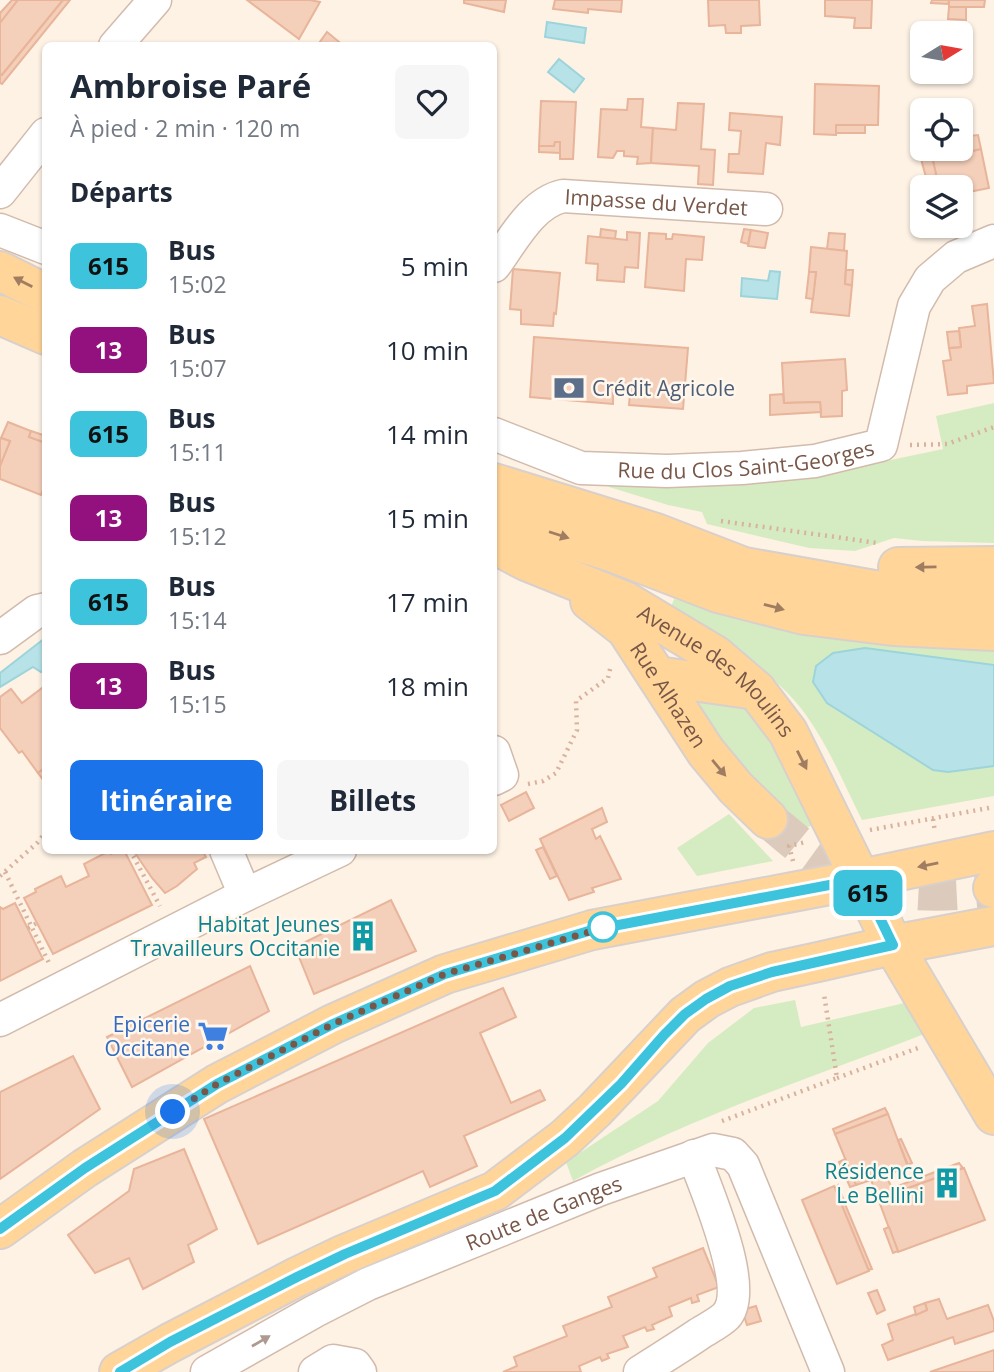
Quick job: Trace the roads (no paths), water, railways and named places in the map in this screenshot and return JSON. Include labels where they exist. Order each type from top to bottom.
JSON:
[{"type":"main road","points":[[0,271],[42,292]]},
{"type":"main road","points":[[0,316],[42,333]]},
{"type":"main road","points":[[497,484],[656,533],[744,567],[874,590],[994,595]]},
{"type":"main road","points":[[497,516],[614,553],[718,593],[804,615],[893,626],[994,631]]},
{"type":"main road","points":[[656,533],[794,558],[879,567],[994,566]]},
{"type":"main road","name":"Rue Alhazen","points":[[510,552],[580,593],[626,629],[706,752],[736,788],[768,819]]},
{"type":"main road","name":"Avenue des Moulins","points":[[510,552],[625,601],[715,655],[756,690],[788,732],[893,945],[994,1115]]},
{"type":"main road","points":[[657,676],[756,690]]},
{"type":"main road","points":[[0,1229],[85,1168],[217,1084],[333,1024],[445,974],[592,930],[994,851]]},
{"type":"main road","name":"Route de Ganges","points":[[120,1372],[170,1342],[297,1277],[495,1191],[565,1138],[621,1084],[685,1014],[730,986],[772,972],[994,926]]},
{"type":"street","points":[[118,42],[155,0]]},
{"type":"street","points":[[0,192],[42,139]]},
{"type":"street","name":"Impasse du Verdet","points":[[497,262],[537,209],[563,196],[766,209]]},
{"type":"street","points":[[0,230],[42,246]]},
{"type":"street","name":"Rue du Clos Saint-Georges","points":[[497,434],[581,468],[667,471],[815,461],[881,445],[914,306],[930,279],[956,257],[994,241]]},
{"type":"street","points":[[0,638],[42,610]]},
{"type":"street","points":[[228,854],[245,895]]},
{"type":"street","points":[[0,1020],[332,854]]},
{"type":"street","name":"Route de Ganges","points":[[207,1372],[368,1284],[601,1189],[713,1150],[733,1154],[743,1165],[828,1372]]},
{"type":"street","points":[[640,1372],[721,1320],[733,1304],[734,1281],[730,1261],[694,1156]]},
{"type":"street","points":[[297,1277],[315,1311]]},
{"type":"street","points":[[315,1372],[333,1361],[355,1365],[359,1372]]},
{"type":"water","points":[[547,22],[586,28],[584,43],[545,37]]},
{"type":"water","points":[[559,59],[584,79],[574,92],[548,72]]},
{"type":"water","points":[[770,271],[780,272],[777,299],[741,296],[742,278],[768,281]]},
{"type":"water","points":[[42,640],[42,672],[33,667],[0,687],[0,673]]},
{"type":"water","points":[[865,648],[994,665],[994,766],[948,772],[933,770],[827,703],[813,682],[816,666],[833,653]]},
{"type":"tunnel","points":[[768,819],[824,863],[871,884],[932,892],[993,888]]},
{"type":"place","name":"Crédit Agricole","points":[[569,388]]},
{"type":"place","name":"Habitat Jeunes Travailleurs Occitanie","points":[[363,936]]},
{"type":"place","name":"Epicerie Occitane","points":[[213,1036]]},
{"type":"place","name":"Résidence Le Bellini","points":[[947,1183]]}]
